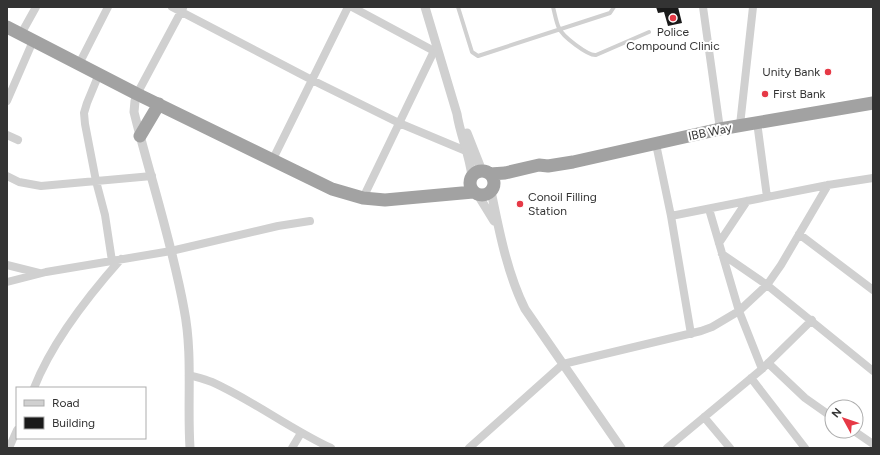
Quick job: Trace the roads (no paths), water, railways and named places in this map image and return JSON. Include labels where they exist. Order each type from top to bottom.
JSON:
[{"type":"highway","name":"IBB Way","points":[[7,27],[137,94],[332,189],[363,198],[385,200],[418,196],[536,172],[548,166],[740,125],[873,103]]},
{"type":"highway","points":[[140,136],[160,104]]},
{"type":"street","points":[[21,34],[36,7]]},
{"type":"street","points":[[79,64],[108,7]]},
{"type":"street","points":[[172,7],[182,9],[312,80],[399,123],[466,151]]},
{"type":"street","points":[[272,161],[348,7]]},
{"type":"street","points":[[352,7],[435,48]]},
{"type":"street","points":[[425,7],[435,48],[464,127],[481,183],[498,227],[517,293],[525,309],[621,448]]},
{"type":"street","points":[[703,7],[720,129]]},
{"type":"street","points":[[740,125],[753,7]]},
{"type":"street","points":[[182,9],[137,94],[134,112],[152,176],[184,309],[187,331],[189,375],[190,448]]},
{"type":"street","points":[[7,101],[33,40]]},
{"type":"street","points":[[363,198],[435,48]]},
{"type":"street","points":[[98,74],[84,113],[96,181],[105,215],[112,261]]},
{"type":"street","points":[[458,114],[460,130],[466,151],[481,183],[498,227]]},
{"type":"street","points":[[757,122],[767,197]]},
{"type":"street","points":[[7,135],[18,140]]},
{"type":"street","points":[[656,144],[671,216],[691,334]]},
{"type":"street","points":[[7,176],[19,182],[41,186],[152,176]]},
{"type":"street","points":[[671,216],[828,185],[873,178]]},
{"type":"street","points":[[469,448],[563,364],[691,334],[712,326],[739,311],[767,285],[781,265],[828,185]]},
{"type":"street","points":[[719,243],[747,201]]},
{"type":"street","points":[[709,209],[739,311],[765,366],[824,411]]},
{"type":"street","points":[[7,282],[41,273],[171,251],[278,226],[310,221]]},
{"type":"street","points":[[798,234],[873,290]]},
{"type":"street","points":[[722,254],[767,285],[873,371]]},
{"type":"street","points":[[34,387],[46,363],[61,338],[79,312],[122,259]]},
{"type":"street","points":[[7,265],[41,273]]},
{"type":"street","points":[[667,448],[765,366],[812,320]]},
{"type":"street","points":[[189,375],[211,382],[232,392],[301,433],[331,448]]},
{"type":"street","points":[[751,378],[805,448]]},
{"type":"street","points":[[704,417],[730,448]]},
{"type":"street","points":[[10,445],[16,432]]},
{"type":"street","points":[[292,448],[301,433]]},
{"type":"street","points":[[7,434],[10,445]]},
{"type":"street","points":[[864,438],[873,444]]},
{"type":"lane","points":[[458,7],[472,52],[478,56],[610,13],[614,7]]},
{"type":"lane","points":[[553,7],[559,30],[583,51],[592,56],[649,32]]},
{"type":"place","name":"Police Compound Clinic","points":[[673,18]]},
{"type":"place","name":"Unity Bank","points":[[828,72]]},
{"type":"place","name":"First Bank","points":[[765,94]]},
{"type":"place","name":"Conoil Filling Station","points":[[520,204]]}]
